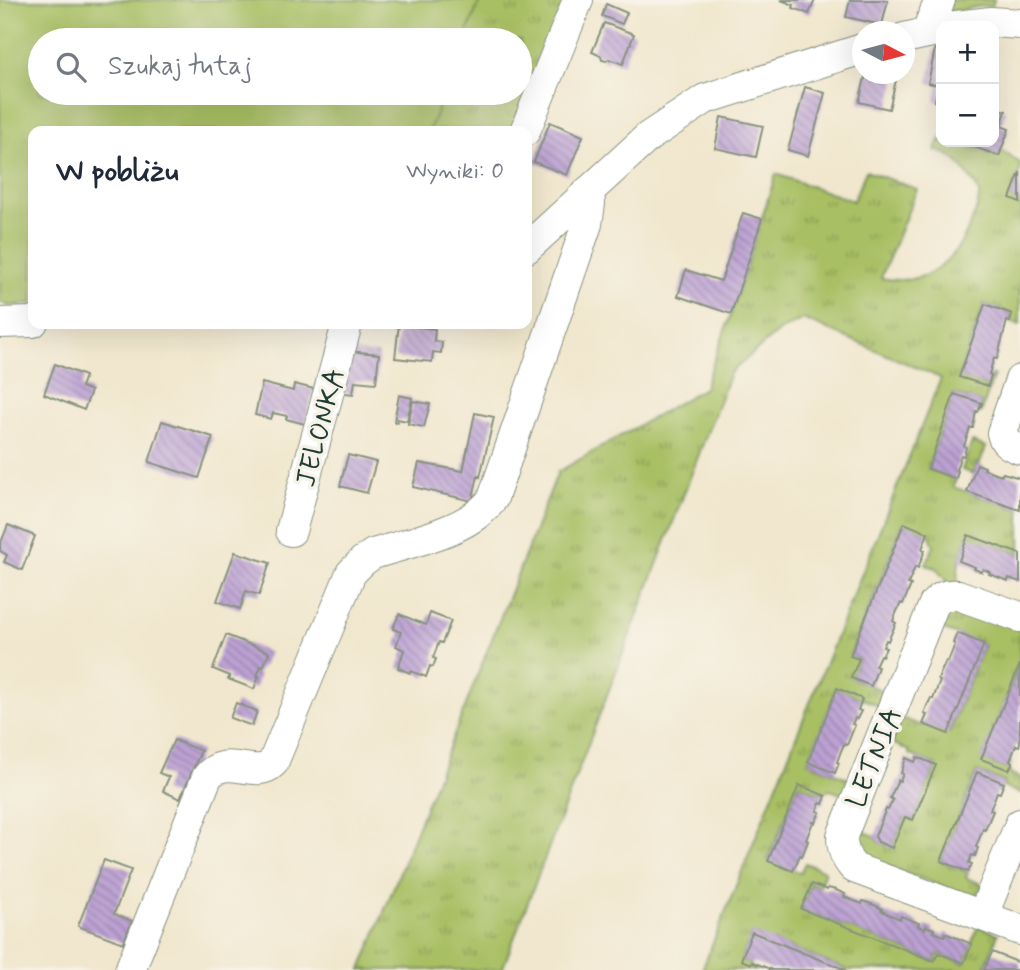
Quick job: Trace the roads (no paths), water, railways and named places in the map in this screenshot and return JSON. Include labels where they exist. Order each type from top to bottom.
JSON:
[{"type":"street","points":[[527,126],[578,0]]},
{"type":"street","points":[[924,34],[940,0]]},
{"type":"street","points":[[999,23],[1020,24]]},
{"type":"street","points":[[532,243],[648,137],[705,99],[852,52]]},
{"type":"street","points":[[130,970],[207,777],[223,766],[266,769],[273,763],[351,573],[373,554],[457,527],[486,508],[492,498],[587,224],[589,191]]},
{"type":"street","points":[[0,323],[28,322]]},
{"type":"street","name":"JELONKA","points":[[290,531],[346,329]]},
{"type":"street","points":[[1020,380],[1002,433],[1003,439],[1020,449]]},
{"type":"street","name":"LETNIA","points":[[1020,617],[958,595],[941,597],[934,604],[842,836],[842,849],[854,868],[1020,930]]},
{"type":"street","points":[[983,915],[1020,824]]}]
